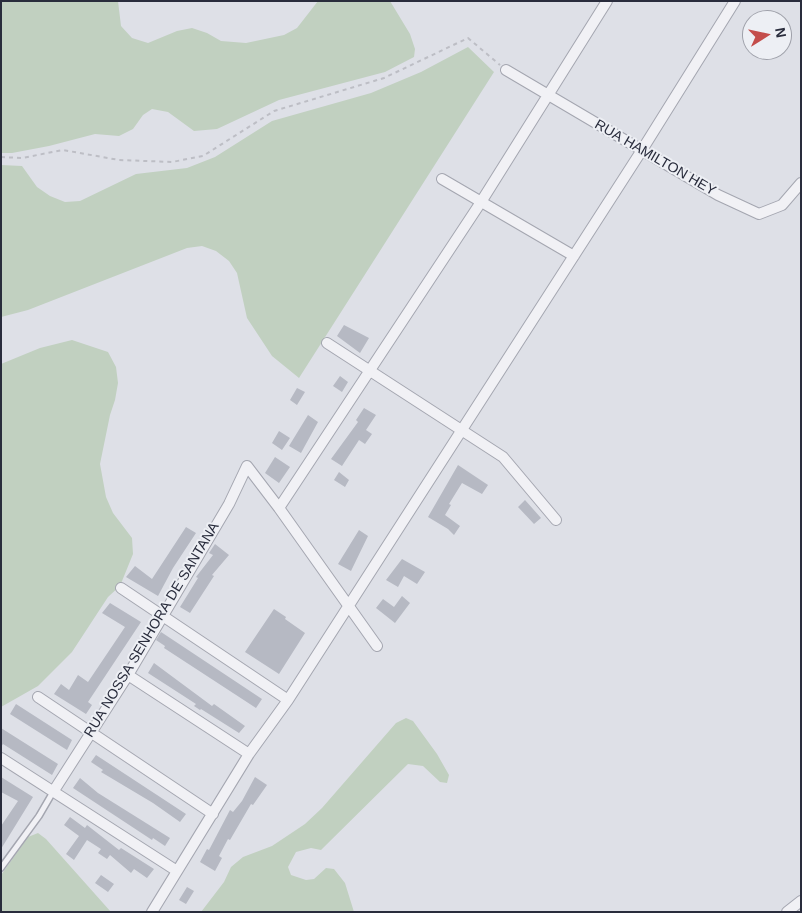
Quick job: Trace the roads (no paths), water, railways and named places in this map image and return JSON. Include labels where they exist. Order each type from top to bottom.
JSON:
[{"type":"street","points":[[377,646],[279,508],[481,202],[607,1]]},
{"type":"street","points":[[152,912],[249,754],[288,700],[348,604],[642,150],[735,1]]},
{"type":"street","name":"RUA HAMILTON HEY","points":[[506,70],[718,195],[760,214],[782,205],[801,183]]},
{"type":"street","points":[[442,179],[574,256]]},
{"type":"street","points":[[327,343],[503,457],[556,520]]},
{"type":"street","name":"RUA NOSSA SENHORA DE SANTANA","points":[[53,792],[128,676],[229,504],[247,466],[279,508]]},
{"type":"street","points":[[121,588],[164,615],[288,700]]},
{"type":"street","points":[[128,676],[249,754]]},
{"type":"street","points":[[38,697],[212,814]]},
{"type":"street","points":[[1,758],[176,871]]},
{"type":"street","points":[[788,912],[801,901]]},
{"type":"lane","points":[[1,868],[39,816],[53,792]]}]
